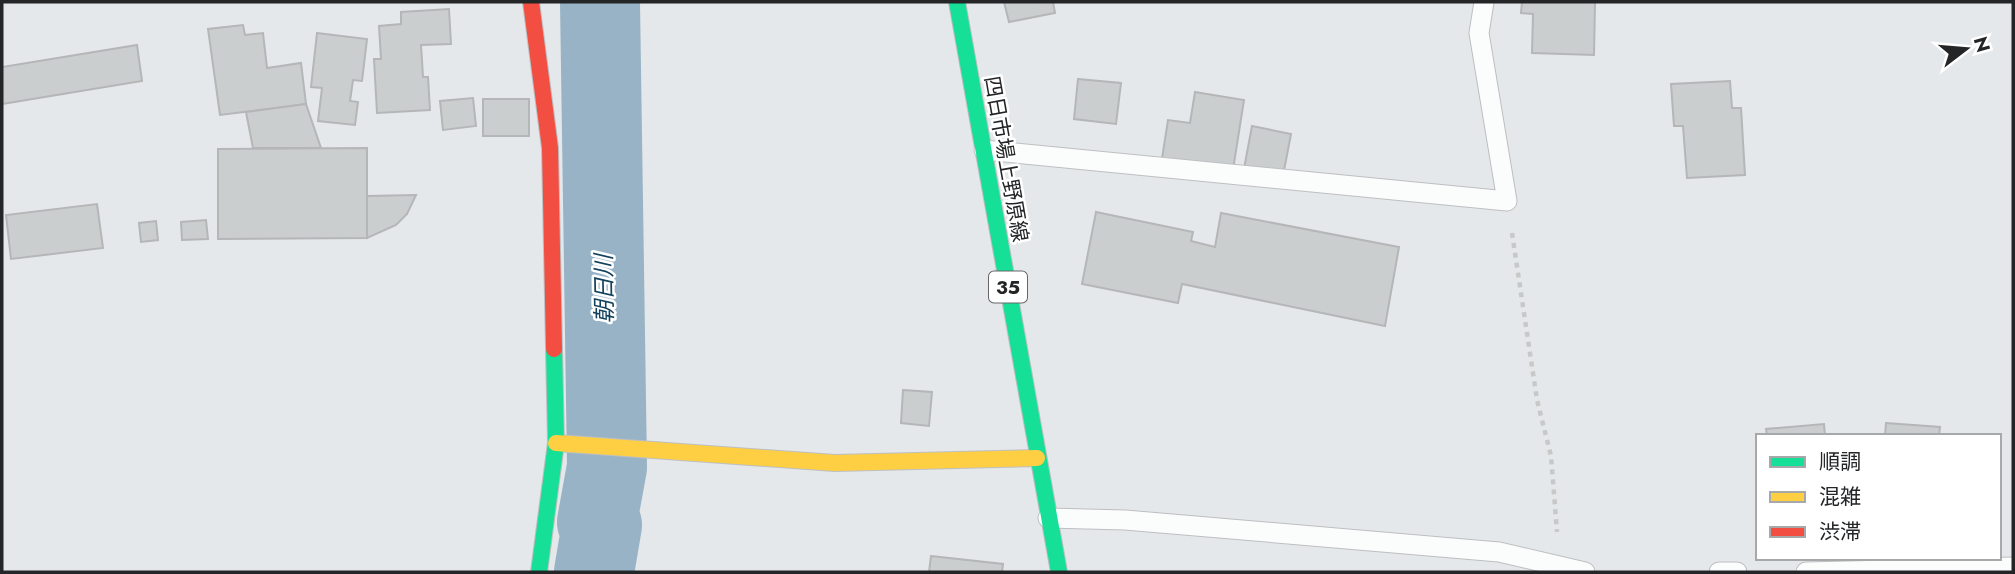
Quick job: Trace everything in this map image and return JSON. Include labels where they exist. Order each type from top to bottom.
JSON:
[{"type":"street","points":[[531,2],[550,148],[556,443],[539,572]]},
{"type":"street","name":"四日市場上野原線","points":[[957,2],[1059,572]]},
{"type":"street","points":[[556,443],[835,463],[1037,458]]},
{"type":"lane","points":[[984,150],[1507,201],[1479,33],[1484,2]]},
{"type":"lane","points":[[1048,518],[1125,520],[1499,552],[1585,572]]},
{"type":"lane","points":[[1806,572],[2013,567]]},
{"type":"lane","points":[[1719,572],[1737,572]]},
{"type":"path","points":[[1507,201],[1537,400],[1551,456],[1559,568]]},
{"type":"building","points":[[1004,2],[1053,2],[1055,13],[1009,22]]},
{"type":"building","points":[[1522,2],[1595,2],[1594,55],[1532,53],[1533,14],[1521,13]]},
{"type":"building","points":[[449,9],[451,44],[421,45],[423,77],[428,77],[430,110],[377,113],[374,59],[381,59],[379,26],[401,24],[401,12]]},
{"type":"building","points":[[243,25],[245,35],[263,33],[267,68],[301,63],[306,104],[220,115],[208,29]]},
{"type":"building","points":[[317,33],[367,39],[362,81],[353,80],[350,101],[358,102],[355,125],[318,121],[322,88],[311,87]]},
{"type":"building","points":[[137,45],[142,81],[2,104],[2,67]]},
{"type":"building","points":[[1078,79],[1121,83],[1116,124],[1074,119]]},
{"type":"building","points":[[1730,81],[1732,108],[1741,108],[1745,175],[1687,178],[1683,126],[1674,126],[1671,84]]},
{"type":"building","points":[[1195,92],[1244,100],[1232,176],[1161,165],[1168,120],[1190,123]]},
{"type":"building","points":[[473,98],[476,126],[443,130],[440,101]]},
{"type":"building","points":[[483,99],[529,99],[529,136],[483,136]]},
{"type":"building","points":[[306,104],[321,148],[253,148],[246,112]]},
{"type":"building","points":[[1252,126],[1291,134],[1282,181],[1243,174]]},
{"type":"building","points":[[367,148],[367,238],[218,239],[218,149]]},
{"type":"building","points":[[416,195],[407,214],[396,225],[367,238],[367,196]]},
{"type":"building","points":[[97,204],[103,248],[11,259],[6,215]]},
{"type":"building","points":[[1096,212],[1193,232],[1191,241],[1215,247],[1221,213],[1399,247],[1385,326],[1182,284],[1178,303],[1082,284]]},
{"type":"building","points":[[206,220],[208,239],[182,240],[181,222]]},
{"type":"building","points":[[156,221],[158,240],[141,242],[139,223]]},
{"type":"building","points":[[903,390],[932,392],[929,426],[901,423]]},
{"type":"building","points":[[1886,423],[1940,427],[1939,434],[1885,434]]},
{"type":"building","points":[[1824,424],[1825,434],[1767,434],[1766,429]]},
{"type":"building","points":[[931,556],[1003,564],[1002,572],[929,572]]},
{"type":"waterway","name":"朝日川","points":[[594,572],[602,525],[597,522],[607,467],[600,2]]},
{"type":"traffic: fast","points":[[957,2],[1059,572]]},
{"type":"traffic: fast","points":[[539,572],[556,443],[554,349]]},
{"type":"traffic: slow","points":[[556,443],[835,463],[1037,458]]},
{"type":"traffic: jam","points":[[531,2],[550,148],[554,349]]}]
